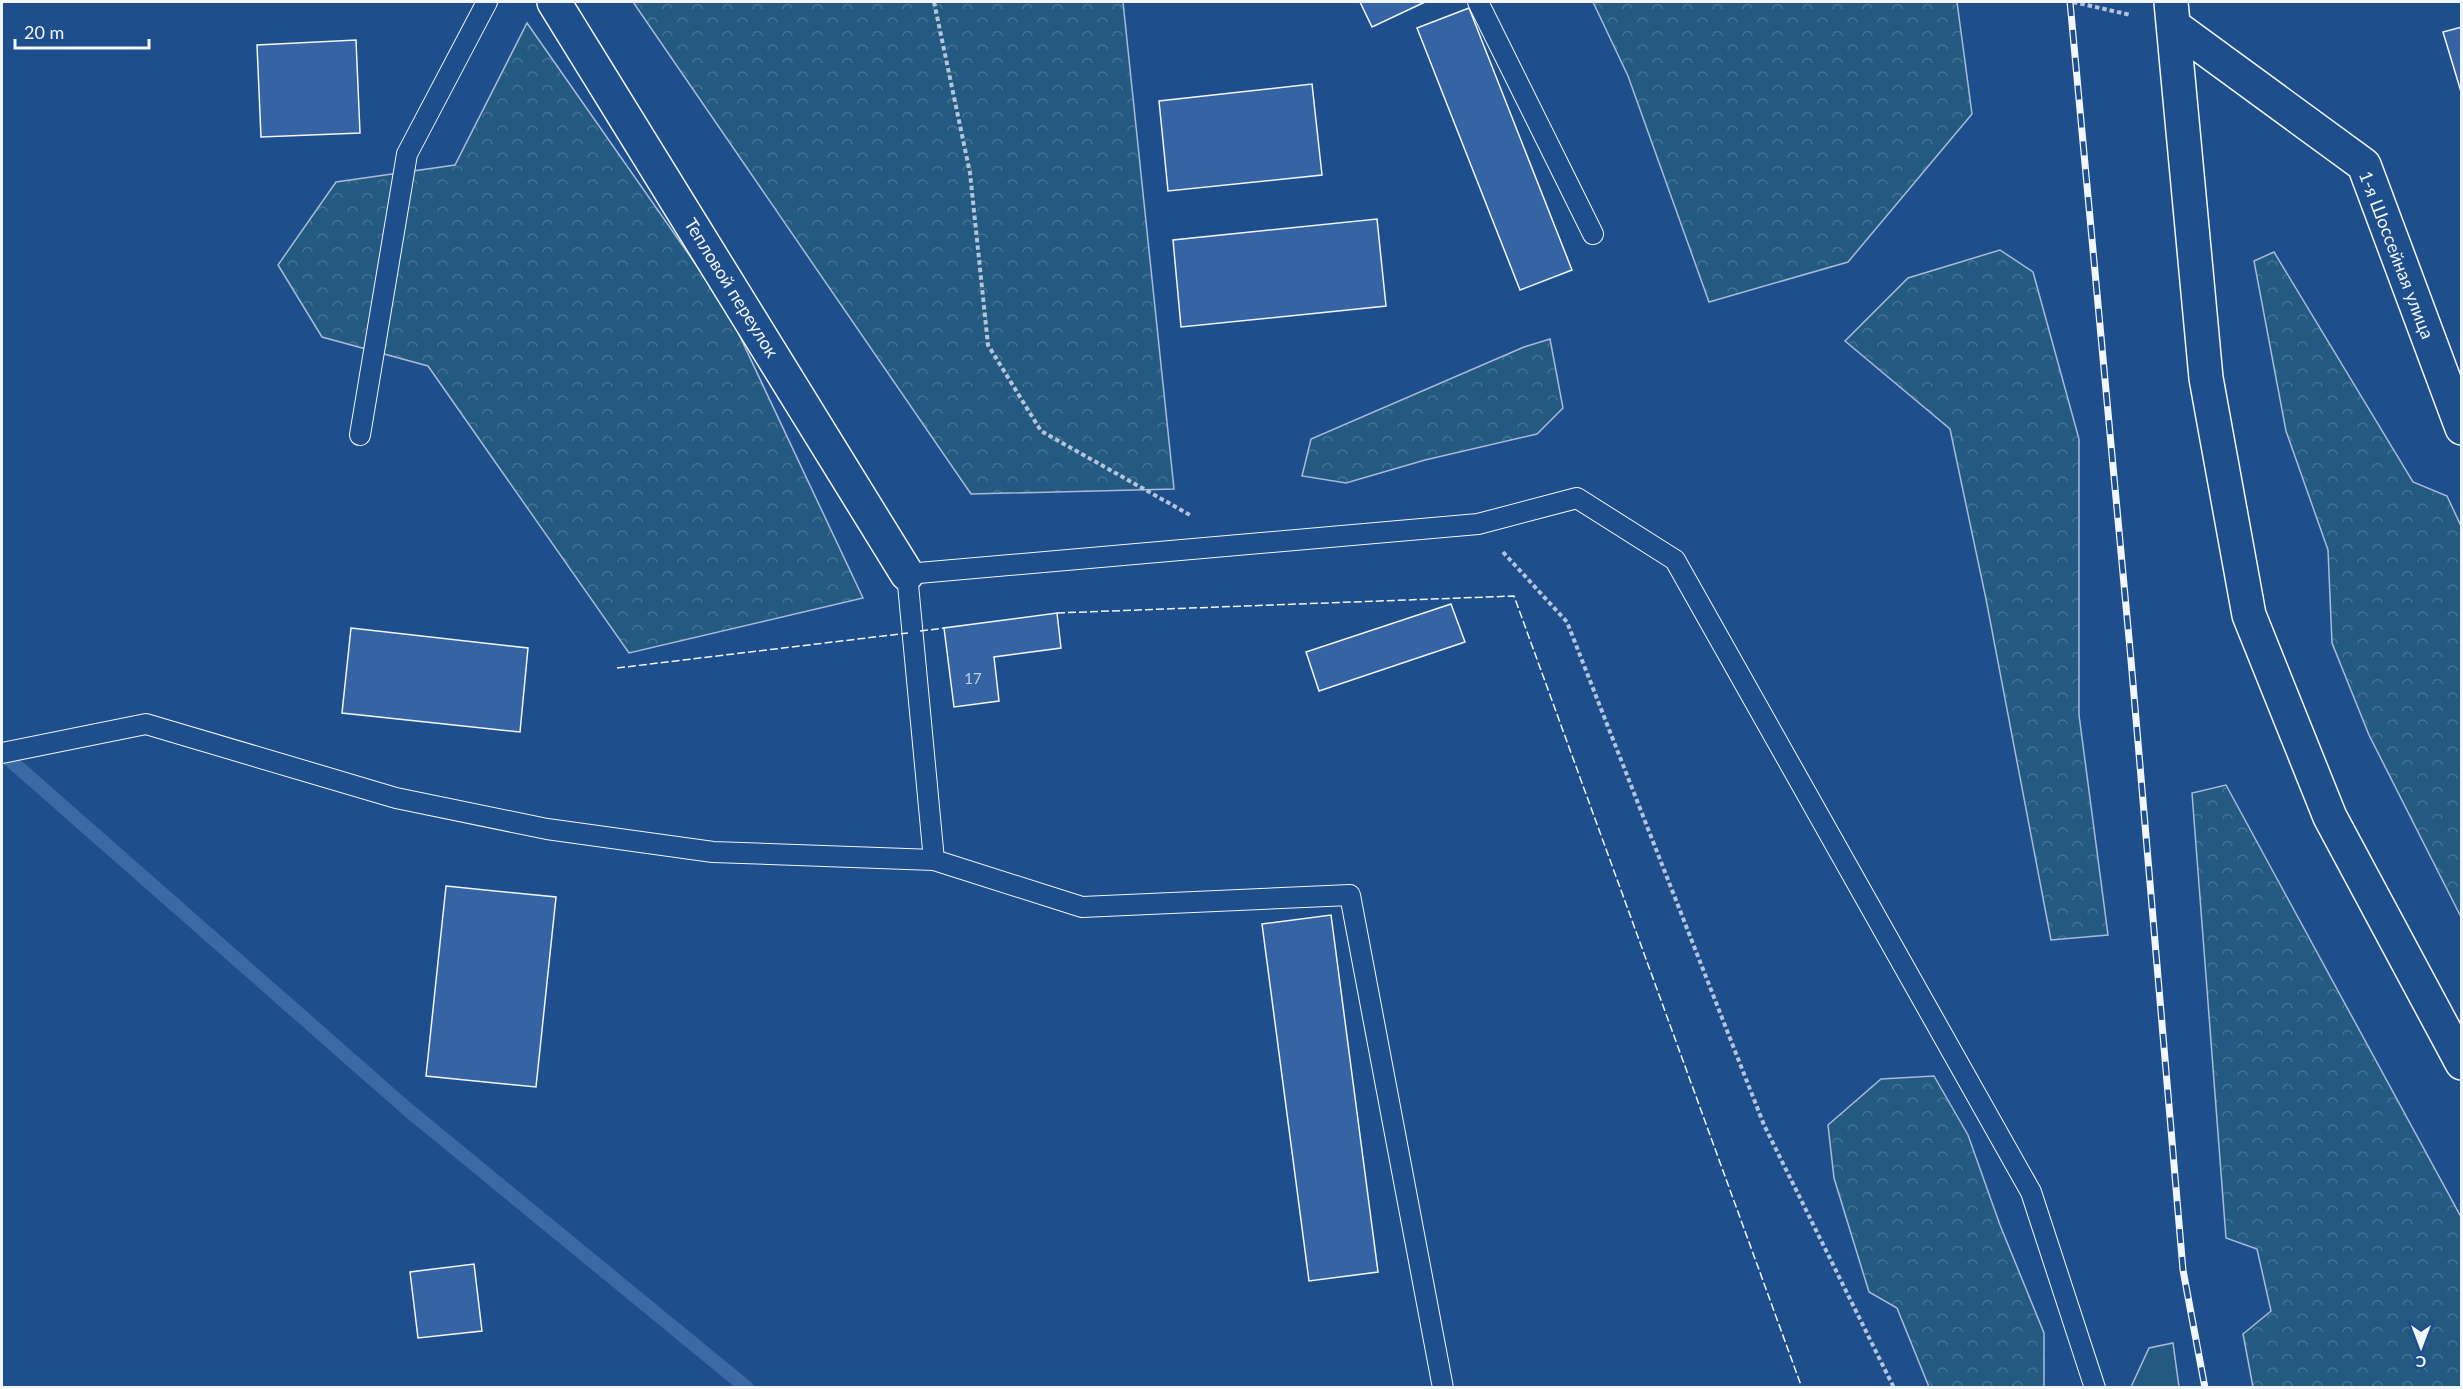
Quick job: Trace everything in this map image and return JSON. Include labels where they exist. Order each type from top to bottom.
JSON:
[{"type":"street","name":"Тепловой переулок","points":[[554,2],[907,574]]},
{"type":"street","name":"1-я Шоссейная улица","points":[[2172,14],[2364,165],[2462,429]]},
{"type":"street","points":[[2172,14],[2206,378],[2250,615],[2330,817],[2462,1063]]},
{"type":"lane","points":[[360,435],[407,154],[487,2]]},
{"type":"lane","points":[[1478,2],[1593,234]]},
{"type":"lane","points":[[934,860],[907,574],[1479,524],[1577,498],[1675,560],[2031,1192],[2095,1388]]},
{"type":"lane","points":[[2,753],[146,724],[396,798],[547,829],[713,852],[934,860],[1082,907],[1350,895],[1443,1388]]},
{"type":"path","points":[[934,2],[970,173],[988,345],[1041,431],[1191,516],[1230,546]]},
{"type":"path","points":[[2073,2],[2172,14]]},
{"type":"path","points":[[1479,524],[1567,622],[1764,1125],[1894,1388]]},
{"type":"green space","points":[[633,2],[1123,2],[1174,489],[971,494]]},
{"type":"green space","points":[[1593,2],[1957,2],[1972,114],[1848,262],[1709,302],[1628,76]]},
{"type":"green space","points":[[527,23],[727,309],[863,598],[629,653],[428,366],[322,337],[278,265],[336,182],[455,165]]},
{"type":"green space","points":[[2000,250],[2033,272],[2079,439],[2079,715],[2108,935],[2051,940],[1986,599],[1950,429],[1845,341],[1908,278]]},
{"type":"green space","points":[[2274,252],[2413,482],[2447,496],[2461,526],[2461,917],[2369,735],[2332,643],[2328,550],[2286,431],[2254,261]]},
{"type":"green space","points":[[1550,339],[1563,408],[1537,434],[1425,460],[1346,483],[1302,476],[1311,439],[1524,347]]},
{"type":"green space","points":[[2226,785],[2461,1217],[2461,1387],[2253,1387],[2243,1334],[2271,1311],[2257,1249],[2226,1238],[2192,793]]},
{"type":"green space","points":[[1934,1076],[1968,1135],[2000,1225],[2044,1333],[2044,1387],[1929,1387],[1897,1308],[1869,1292],[1834,1178],[1828,1125],[1881,1079]]},
{"type":"green space","points":[[2173,1343],[2179,1387],[2131,1387],[2149,1348]]},
{"type":"building","points":[[1360,2],[1425,2],[1372,27]]},
{"type":"building","points":[[1469,8],[1572,270],[1520,290],[1417,28]]},
{"type":"building","points":[[2462,27],[2462,95],[2443,32]]},
{"type":"building","points":[[356,40],[360,133],[261,137],[257,45]]},
{"type":"building","points":[[1312,84],[1322,175],[1168,191],[1159,101]]},
{"type":"building","points":[[1377,219],[1386,306],[1181,327],[1173,240]]},
{"type":"building","points":[[1451,604],[1465,642],[1319,691],[1306,652]]},
{"type":"building","points":[[1057,613],[1061,648],[994,657],[999,701],[954,707],[944,628]]},
{"type":"building","points":[[351,628],[528,648],[520,732],[342,713]]},
{"type":"building","points":[[446,886],[556,897],[536,1087],[426,1076]]},
{"type":"building","points":[[1331,915],[1378,1272],[1309,1281],[1262,924]]},
{"type":"building","points":[[474,1264],[482,1331],[418,1338],[410,1272]]},
{"type":"waterway","points":[[2,753],[407,1109],[747,1388]]},
{"type":"railway","points":[[2070,2],[2131,660],[2183,1270],[2205,1388]]},
{"type":"fence","points":[[1057,613],[1514,596],[1802,1388]]},
{"type":"fence","points":[[920,631],[944,628]]},
{"type":"fence","points":[[617,668],[908,633]]}]
